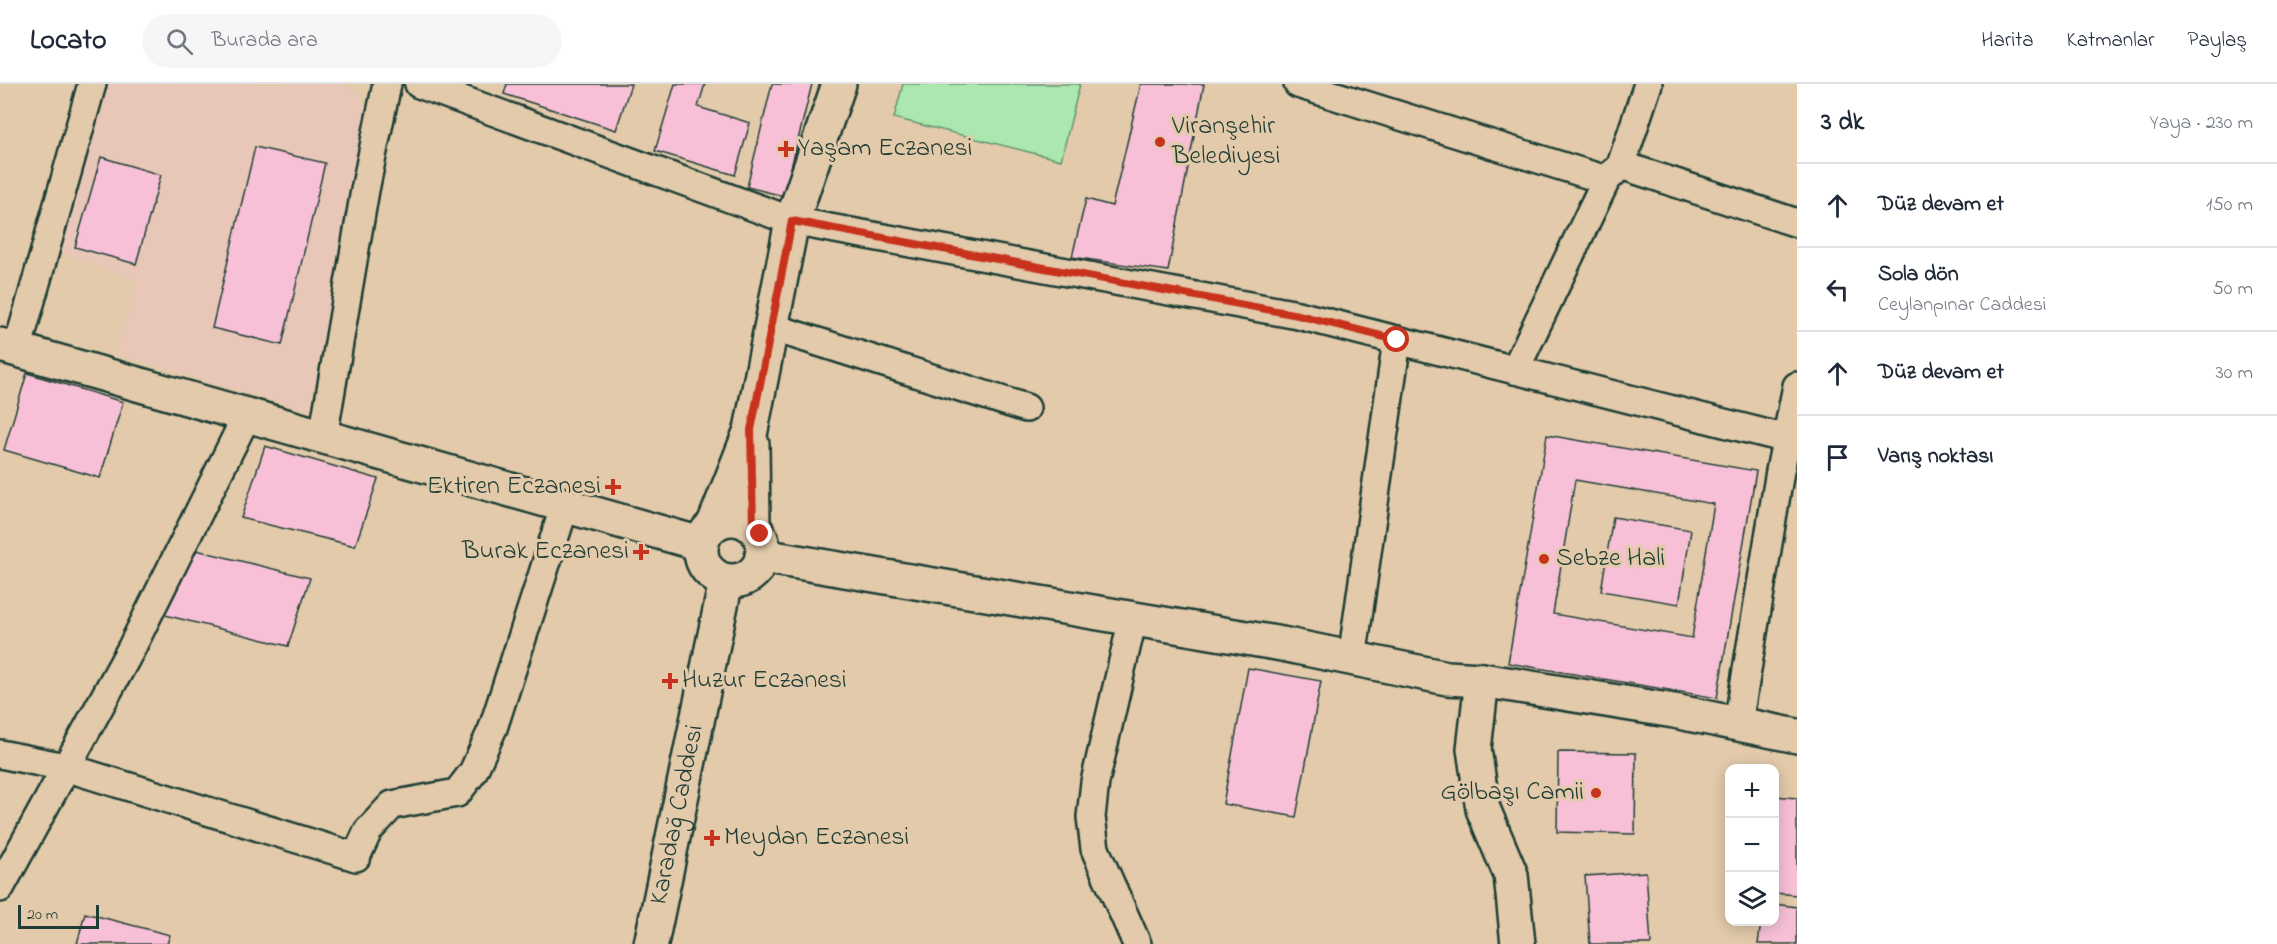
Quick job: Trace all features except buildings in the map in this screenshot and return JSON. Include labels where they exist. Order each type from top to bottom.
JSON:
[{"type":"street","points":[[92,84],[8,347],[565,505],[707,534]]},
{"type":"street","points":[[323,436],[365,190],[387,84]]},
{"type":"street","points":[[419,84],[792,221],[1298,315],[1792,439]]},
{"type":"street","points":[[751,430],[760,564],[746,578],[726,581],[709,572],[703,563],[707,534],[751,430],[792,221],[839,84]]},
{"type":"street","points":[[1298,84],[1797,223]]},
{"type":"street","points":[[1515,370],[1614,172],[1648,84]]},
{"type":"street","points":[[771,327],[1026,408]]},
{"type":"street","points":[[1352,659],[1397,340]]},
{"type":"street","points":[[1738,724],[1792,439],[1797,386]]},
{"type":"street","points":[[0,888],[131,649],[247,415]]},
{"type":"street","points":[[0,754],[65,767],[356,857],[368,831],[392,805],[457,793],[473,772],[493,728],[565,505]]},
{"type":"street","points":[[707,534],[723,519],[734,518],[758,541],[1133,618],[1282,644],[1447,678],[1482,680],[1674,711],[1797,736]]},
{"type":"street","name":"Karadağ Caddesi","points":[[651,944],[726,581]]},
{"type":"street","points":[[1133,618],[1095,782],[1091,817],[1095,849],[1137,944]]},
{"type":"street","points":[[1482,680],[1474,749],[1483,809],[1511,875],[1518,944]]},
{"type":"shaded area","points":[[105,84],[339,84],[361,93],[366,116],[309,411],[115,354],[138,280],[61,253]]},
{"type":"green space","points":[[903,84],[1080,84],[1061,160],[894,118]]},
{"type":"place","name":"Viranşehir Belediyesi","points":[[1160,142]]},
{"type":"place","name":"Yaşam Eczanesi","points":[[786,149]]},
{"type":"place","name":"Ektiren Eczanesi","points":[[613,487]]},
{"type":"place","name":"Burak Eczanesi","points":[[641,552]]},
{"type":"place","name":"Sebze Hali","points":[[1544,559]]},
{"type":"place","name":"Huzur Eczanesi","points":[[670,681]]},
{"type":"place","name":"Gölbaşı Camii","points":[[1596,793]]},
{"type":"place","name":"Meydan Eczanesi","points":[[712,838]]},
{"type":"route","points":[[760,534],[753,526],[751,430],[792,221],[1298,315],[1397,340]]}]
